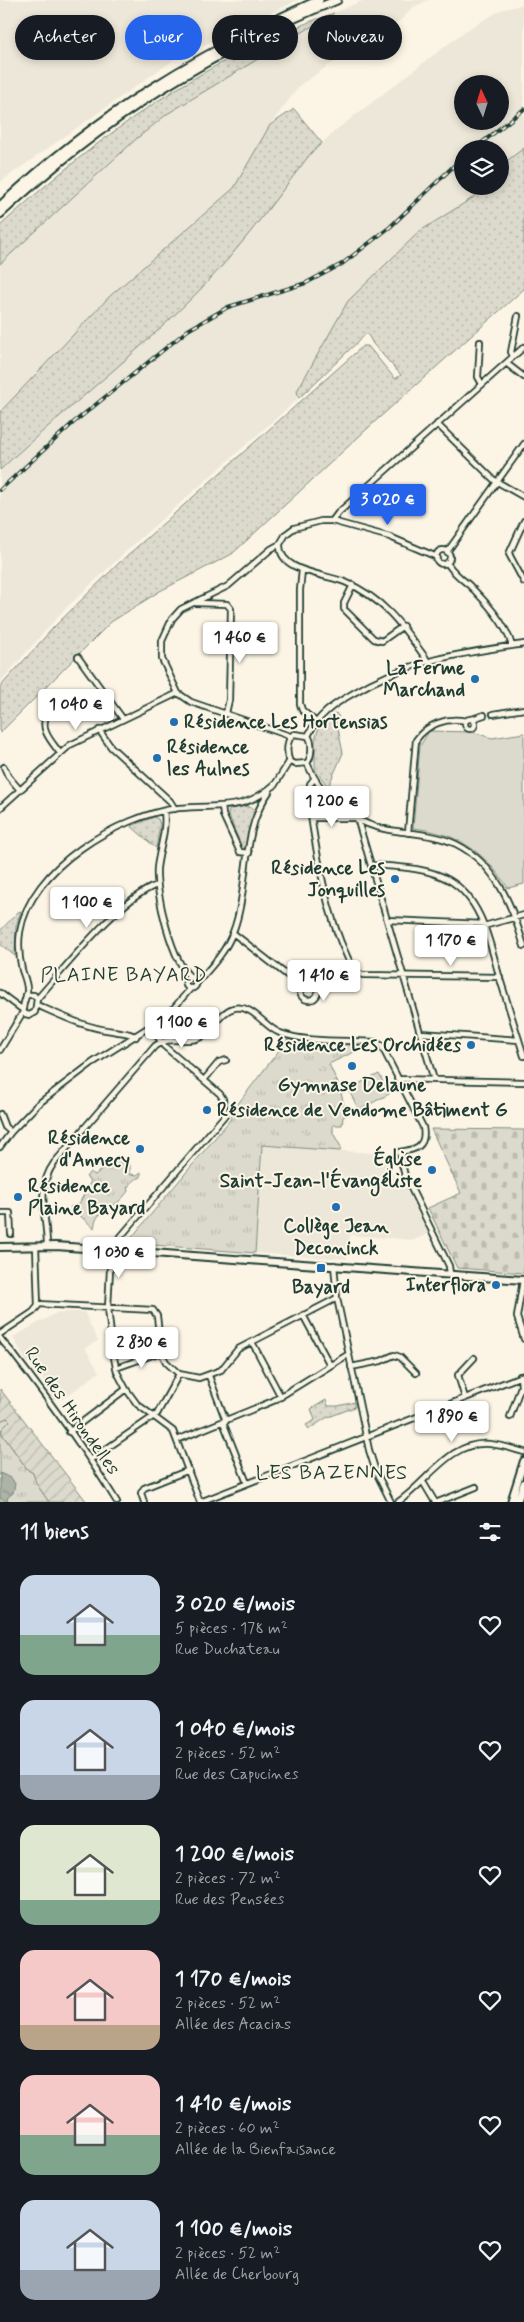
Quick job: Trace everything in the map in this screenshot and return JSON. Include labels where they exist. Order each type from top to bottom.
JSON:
[{"type":"main road","points":[[0,206],[56,156],[112,114],[177,71],[230,42],[319,0]]},
{"type":"main road","points":[[0,214],[68,154],[122,114],[191,69],[265,31],[337,0]]},
{"type":"street","points":[[514,356],[510,352],[518,316]]},
{"type":"street","points":[[480,342],[478,377],[482,384]]},
{"type":"street","points":[[332,521],[336,514],[524,347]]},
{"type":"street","points":[[506,363],[524,377]]},
{"type":"street","points":[[437,424],[497,482],[524,497]]},
{"type":"street","points":[[447,552],[524,444]]},
{"type":"street","points":[[307,763],[310,757],[311,739],[308,736],[296,733],[290,736],[191,702],[178,693],[166,668],[161,650],[165,633],[178,611],[226,588],[271,549],[280,544],[283,537],[299,526],[332,521],[390,537],[437,557],[439,562],[447,563],[453,572],[489,608],[509,636],[512,646]]},
{"type":"street","points":[[524,521],[509,554],[524,582]]},
{"type":"street","points":[[280,544],[284,556],[302,570],[336,578],[353,585],[382,603],[403,626],[428,660]]},
{"type":"street","points":[[437,557],[440,552],[447,552]]},
{"type":"street","points":[[447,552],[450,558],[447,563]]},
{"type":"street","points":[[302,570],[300,588],[300,704],[302,710],[316,722]]},
{"type":"street","points":[[353,585],[344,608],[374,639],[382,641],[403,626]]},
{"type":"street","points":[[193,603],[226,604],[232,611],[229,702],[226,713]]},
{"type":"street","points":[[308,736],[316,722],[335,704],[366,685],[394,672],[428,660],[524,644]]},
{"type":"street","points":[[78,657],[123,719]]},
{"type":"street","points":[[0,808],[73,743],[178,693]]},
{"type":"street","points":[[493,714],[524,709]]},
{"type":"street","points":[[48,713],[44,728],[60,753]]},
{"type":"street","points":[[408,833],[416,740],[434,724],[459,720],[466,721],[484,715]]},
{"type":"street","points":[[466,721],[466,727],[472,729],[475,724],[472,719]]},
{"type":"street","points":[[99,730],[108,745],[170,800],[175,809]]},
{"type":"street","points":[[0,1147],[10,1132],[34,1108],[102,1057],[151,1027],[172,1010],[215,964],[233,933],[242,902],[249,853],[258,814],[265,798],[289,762],[290,736]]},
{"type":"street","points":[[289,762],[295,764],[307,763]]},
{"type":"street","points":[[307,763],[314,779],[333,802],[355,819],[381,829],[445,840],[473,856],[495,878],[510,903],[524,946]]},
{"type":"street","points":[[4,767],[9,778],[20,790]]},
{"type":"street","points":[[314,779],[310,786],[312,818],[328,907],[355,971],[362,975],[500,977]]},
{"type":"street","points":[[0,1050],[23,1011],[25,997],[19,953],[19,937],[25,912],[36,893],[63,865],[92,839],[141,817],[175,809],[222,806],[253,801],[275,784]]},
{"type":"street","points":[[222,806],[223,815],[239,851],[244,854],[249,853]]},
{"type":"street","points":[[164,811],[165,822],[158,865],[157,885],[163,916],[181,963],[185,984],[191,988]]},
{"type":"street","points":[[312,818],[355,819]]},
{"type":"street","points":[[355,819],[371,865],[434,1080]]},
{"type":"street","points":[[371,865],[423,871],[446,879],[468,897],[483,925],[524,1056]]},
{"type":"street","points":[[0,993],[27,1015],[32,1014],[37,1002],[113,917],[140,895],[157,885]]},
{"type":"street","points":[[387,920],[483,925],[524,915]]},
{"type":"street","points":[[233,933],[302,986]]},
{"type":"street","points":[[181,963],[196,984]]},
{"type":"street","points":[[185,984],[186,980],[192,978]]},
{"type":"street","points":[[307,982],[314,984],[318,990],[316,998],[309,1000],[303,998],[300,992],[302,986],[307,982]]},
{"type":"street","points":[[7,999],[16,1001],[33,994],[37,1002],[80,1024],[130,1034],[136,1037]]},
{"type":"street","points":[[47,1246],[47,1226],[42,1199],[44,1185],[49,1172],[152,1049],[161,1042],[170,1039],[197,1038],[226,1012],[241,1008],[250,1011],[275,1031],[282,1034],[378,1044],[418,1116],[424,1131],[420,1148],[399,1152],[401,1165],[418,1204],[432,1228],[449,1266],[450,1274]]},
{"type":"street","points":[[151,1027],[161,1042],[222,1097],[225,1114],[117,1241],[113,1250],[108,1308],[116,1368],[126,1389],[139,1406],[169,1426],[178,1440],[200,1502],[522,1376],[520,1389],[510,1417]]},
{"type":"street","points":[[421,1033],[519,1040]]},
{"type":"street","points":[[204,1080],[219,1062],[226,1060]]},
{"type":"street","points":[[397,1079],[524,1082]]},
{"type":"street","points":[[0,1114],[5,1127],[10,1132]]},
{"type":"street","points":[[0,1214],[10,1213],[11,1234]]},
{"type":"street","points":[[0,1334],[33,1312],[38,1304],[36,1246]]},
{"type":"street","points":[[0,1247],[47,1246],[113,1250],[524,1280],[517,1317],[524,1339]]},
{"type":"street","points":[[334,1265],[337,1298],[366,1437],[374,1468],[391,1502]]},
{"type":"street","points":[[38,1304],[149,1310],[155,1312],[158,1318],[161,1352],[168,1365],[179,1374],[193,1378],[210,1376],[223,1368],[236,1350],[337,1298]]},
{"type":"street","points":[[303,1315],[330,1365]]},
{"type":"street","name":"Rue des Hirondelles","points":[[0,1338],[14,1354],[90,1460],[116,1502]]},
{"type":"street","points":[[252,1342],[281,1397]]},
{"type":"street","points":[[116,1368],[161,1352]]},
{"type":"street","points":[[178,1440],[281,1397],[349,1354]]},
{"type":"street","points":[[351,1367],[381,1361],[394,1354],[400,1357],[416,1373]]},
{"type":"street","points":[[465,1398],[458,1374],[474,1358]]},
{"type":"street","points":[[90,1460],[154,1417],[179,1374]]},
{"type":"street","points":[[210,1376],[247,1484]]},
{"type":"street","points":[[69,1432],[126,1389]]},
{"type":"street","points":[[398,1502],[423,1482],[449,1456],[471,1446],[492,1444],[524,1452]]},
{"type":"street","points":[[511,1502],[524,1461]]},
{"type":"street","points":[[144,1502],[142,1492],[144,1488],[188,1470]]},
{"type":"street","points":[[423,1482],[436,1502],[476,1487]]},
{"type":"street","points":[[518,1502],[524,1483]]},
{"type":"shaded area","points":[[0,0],[298,0],[266,15],[212,15],[212,41],[202,46],[202,15],[125,15],[125,60],[173,60],[0,182]]},
{"type":"shaded area","points":[[364,0],[429,0],[413,7],[402,19],[402,15],[331,15]]},
{"type":"shaded area","points":[[524,4],[524,148],[509,159],[509,140],[454,140],[454,195],[474,195],[474,197],[420,231],[348,301],[297,391],[299,398],[135,543],[64,610],[0,682],[0,470],[185,303],[228,258],[311,153],[336,130],[465,31],[501,10]]},
{"type":"shaded area","points":[[308,29],[308,60],[337,60],[300,85],[270,125],[234,188],[110,296],[0,412],[0,264],[135,140],[167,114],[256,60],[298,60],[298,35]]},
{"type":"shaded area","name":"Collège Jean Deconinck","points":[[262,1145],[387,1154],[391,1160],[388,1165],[397,1183],[402,1181],[428,1234],[414,1240],[350,1235],[347,1259],[255,1253]]},
{"type":"shaded area","points":[[58,1312],[60,1314],[65,1312],[84,1312],[98,1341],[85,1348],[99,1372],[63,1399],[60,1396],[54,1400],[33,1360],[27,1363],[13,1337]]},
{"type":"green space","points":[[308,23],[308,29],[298,35],[298,27]]},
{"type":"green space","points":[[227,60],[256,60],[167,114],[135,140],[0,264],[0,226],[37,193],[115,131],[156,102]]},
{"type":"green space","points":[[294,109],[322,143],[311,153],[240,245],[203,287],[175,314],[0,470],[0,412],[110,296],[234,188],[270,125]]},
{"type":"green space","points":[[524,148],[524,289],[380,417],[232,554],[160,591],[111,622],[0,733],[0,687],[53,628],[121,561],[363,346],[368,346],[395,379],[401,375],[373,344],[367,333],[299,398],[297,391],[348,301],[420,231],[474,197],[474,195],[509,195],[509,159]]},
{"type":"green space","points":[[336,713],[339,717],[336,719],[343,753],[328,787],[315,769],[315,739],[320,725]]},
{"type":"green space","points":[[429,731],[472,732],[492,738],[524,733],[524,884],[508,888],[489,864],[468,846],[443,834],[413,828],[420,746]]},
{"type":"green space","points":[[246,806],[255,809],[245,851],[242,849],[228,813],[230,809]]},
{"type":"green space","points":[[154,817],[158,819],[160,825],[156,848],[131,826]]},
{"type":"green space","points":[[21,911],[16,926],[15,956],[0,944],[0,931]]},
{"type":"green space","points":[[287,1040],[366,1046],[329,1064],[340,1088],[346,1115],[343,1117],[342,1125],[333,1125],[333,1133],[341,1147],[340,1151],[262,1145],[255,1253],[127,1243],[230,1120],[237,1105]]},
{"type":"green space","points":[[379,1074],[389,1094],[359,1110],[348,1089]]},
{"type":"green space","points":[[431,1129],[524,1130],[524,1273],[457,1268],[428,1208],[461,1193]]},
{"type":"green space","points":[[115,1158],[119,1163],[126,1162],[130,1165],[130,1174],[137,1175],[141,1172],[141,1177],[134,1180],[127,1188],[128,1191],[118,1202],[99,1215],[94,1228],[70,1207],[79,1204],[91,1181],[86,1177],[90,1172],[95,1175]]},
{"type":"green space","points":[[0,1389],[87,1502],[49,1502],[36,1483],[33,1473],[28,1470],[2,1434],[2,1429],[10,1421],[7,1418],[0,1421]]},
{"type":"green space","points":[[326,1400],[328,1406],[355,1402],[355,1407],[326,1418],[309,1429],[306,1425],[315,1420],[311,1409]]},
{"type":"green space","points":[[7,1418],[10,1421],[2,1429],[2,1434],[28,1470],[33,1473],[40,1489],[49,1502],[0,1502],[0,1421]]},
{"type":"water","points":[[0,1473],[12,1479],[15,1484],[13,1493],[7,1498],[8,1502],[0,1498]]},
{"type":"railway","points":[[485,140],[524,109]]},
{"type":"railway","points":[[0,490],[73,423],[188,330],[228,307],[306,283],[342,264],[390,227],[454,166]]},
{"type":"place","name":"La Ferme Marchand","points":[[475,679]]},
{"type":"place","name":"Résidence Les Hortensias","points":[[174,722]]},
{"type":"place","name":"Résidence les Aulnes","points":[[157,758]]},
{"type":"place","name":"Résidence Les Jonquilles","points":[[395,879]]},
{"type":"place","name":"Résidence Les Orchidées","points":[[471,1045]]},
{"type":"place","name":"Gymnase Delaune","points":[[352,1066]]},
{"type":"place","name":"Résidence de Vendome Bâtiment G","points":[[207,1110]]},
{"type":"place","name":"Résidence d'Annecy","points":[[140,1149]]},
{"type":"place","name":"Église Saint-Jean-l'Évangéliste","points":[[432,1170]]},
{"type":"place","name":"Résidence Plaine Bayard","points":[[18,1197]]},
{"type":"place","name":"Collège Jean Deconinck","points":[[336,1207]]},
{"type":"place","name":"Bayard","points":[[321,1268]]},
{"type":"place","name":"Interflora","points":[[496,1285]]},
{"type":"district","name":"PLAINE BAYARD","points":[[124,975]]},
{"type":"district","name":"LES BAZENNES","points":[[332,1473]]}]
